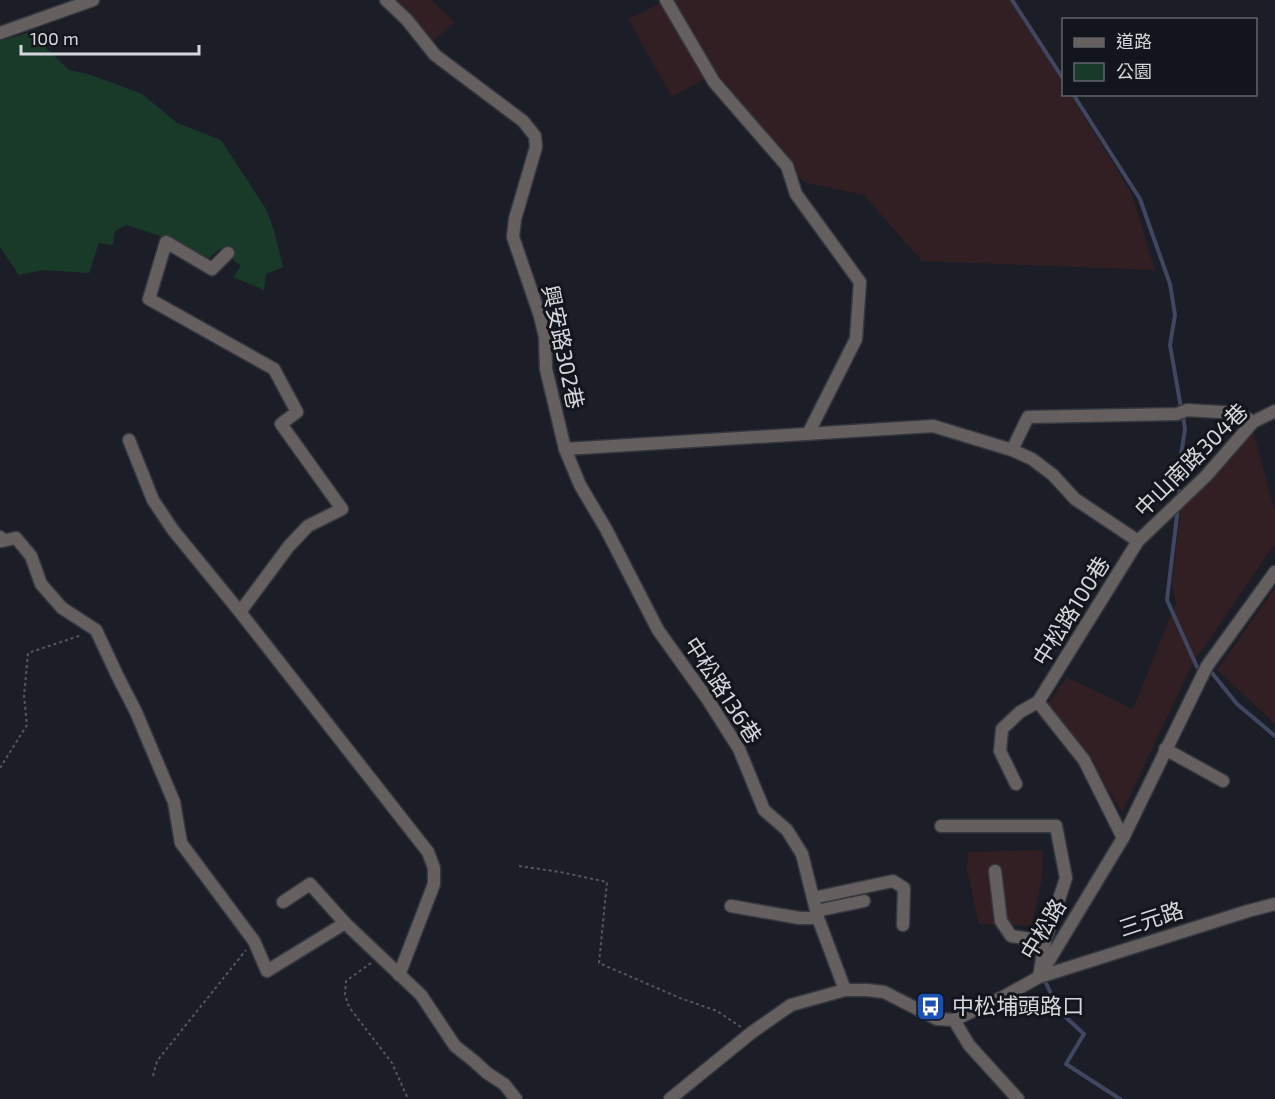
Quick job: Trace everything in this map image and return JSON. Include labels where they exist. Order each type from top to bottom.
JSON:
[{"type":"street","points":[[0,33],[93,0]]},
{"type":"street","name":"興安路302巷","points":[[386,0],[435,55],[524,121],[535,136],[536,147],[515,219],[513,237],[540,316],[546,369],[565,450]]},
{"type":"street","points":[[666,0],[714,82],[787,166],[796,194],[860,282],[856,339],[808,434]]},
{"type":"street","points":[[228,253],[212,269],[166,243],[149,300],[274,369],[297,412],[281,424],[342,509],[308,526],[289,546],[240,612]]},
{"type":"street","points":[[1012,450],[1028,417],[1176,414],[1187,410],[1237,413],[1253,422]]},
{"type":"street","name":"中山南路304巷","points":[[1138,541],[1206,476],[1253,422],[1275,411]]},
{"type":"street","points":[[565,450],[933,426],[1012,450],[1032,459],[1053,475],[1075,499],[1138,541]]},
{"type":"street","points":[[129,440],[153,500],[173,530],[428,852],[434,868],[434,885],[399,975]]},
{"type":"street","name":"中松路136巷","points":[[565,450],[580,485],[606,529],[658,630],[708,700],[739,749],[764,810],[787,830],[802,854],[817,914],[845,990]]},
{"type":"street","points":[[0,537],[2,541],[16,538],[31,556],[41,584],[62,608],[96,630],[136,712],[174,802],[181,843],[254,941],[267,971],[345,923]]},
{"type":"street","name":"中松路100巷","points":[[1016,784],[1000,752],[1002,729],[1020,712],[1038,702],[1138,541]]},
{"type":"street","name":"中松路","points":[[954,1020],[1039,977],[1123,838],[1207,666],[1275,572]]},
{"type":"street","points":[[1038,702],[1084,760],[1123,838]]},
{"type":"street","points":[[1165,749],[1222,781]]},
{"type":"street","points":[[942,826],[1056,826],[1066,878],[1045,941],[1039,977]]},
{"type":"street","points":[[995,871],[1001,921],[1011,936],[1045,941]]},
{"type":"street","points":[[813,898],[893,880],[904,888],[903,925]]},
{"type":"street","points":[[283,902],[310,884],[345,923],[421,995],[455,1046],[504,1084],[516,1099]]},
{"type":"street","points":[[731,906],[799,918],[864,901]]},
{"type":"street","name":"三元路","points":[[1039,977],[1275,904]]},
{"type":"street","points":[[670,1099],[751,1033],[791,1005],[845,990],[884,992],[927,1016],[938,1020],[954,1020],[969,1045],[1018,1099]]},
{"type":"path","points":[[0,768],[27,725],[24,696],[28,653],[96,630]]},
{"type":"path","points":[[519,866],[607,882],[599,963],[680,998],[717,1011],[751,1033]]},
{"type":"path","points":[[153,1076],[157,1061],[254,941]]},
{"type":"path","points":[[381,958],[360,969],[346,981],[345,995],[349,1007],[392,1063],[408,1099]]},
{"type":"shaded area","points":[[393,0],[431,0],[455,22],[429,44]]},
{"type":"shaded area","points":[[667,0],[1013,0],[1062,80],[1062,96],[1072,96],[1132,194],[1155,270],[922,261],[864,195],[807,183],[795,175],[708,77],[672,97],[628,19]]},
{"type":"shaded area","points":[[1252,428],[1275,511],[1275,544],[1193,663],[1122,812],[1083,750],[1046,706],[1067,677],[1133,709],[1176,603],[1172,585],[1181,503]]},
{"type":"shaded area","points":[[1275,588],[1275,724],[1217,670]]},
{"type":"shaded area","points":[[1043,850],[1042,877],[1032,926],[979,924],[967,870],[968,852]]},
{"type":"green space","points":[[27,33],[69,70],[91,75],[142,94],[177,123],[221,140],[266,209],[274,230],[283,267],[266,274],[264,290],[233,277],[241,266],[220,249],[208,259],[163,237],[127,225],[115,231],[113,245],[99,243],[89,273],[43,270],[19,275],[0,247],[0,41]]},
{"type":"waterway","points":[[1012,0],[1062,77]]},
{"type":"waterway","points":[[1074,96],[1140,199],[1170,284],[1175,315],[1170,345],[1181,408]]},
{"type":"waterway","points":[[1180,497],[1177,481],[1185,429],[1183,416]]},
{"type":"waterway","points":[[1178,507],[1167,600],[1197,667],[1212,673],[1237,704],[1275,736]]},
{"type":"waterway","points":[[1045,981],[1059,1011],[1084,1034],[1066,1064],[1120,1099]]},
{"type":"place","name":"中松埔頭路口","points":[[931,1006]]}]
